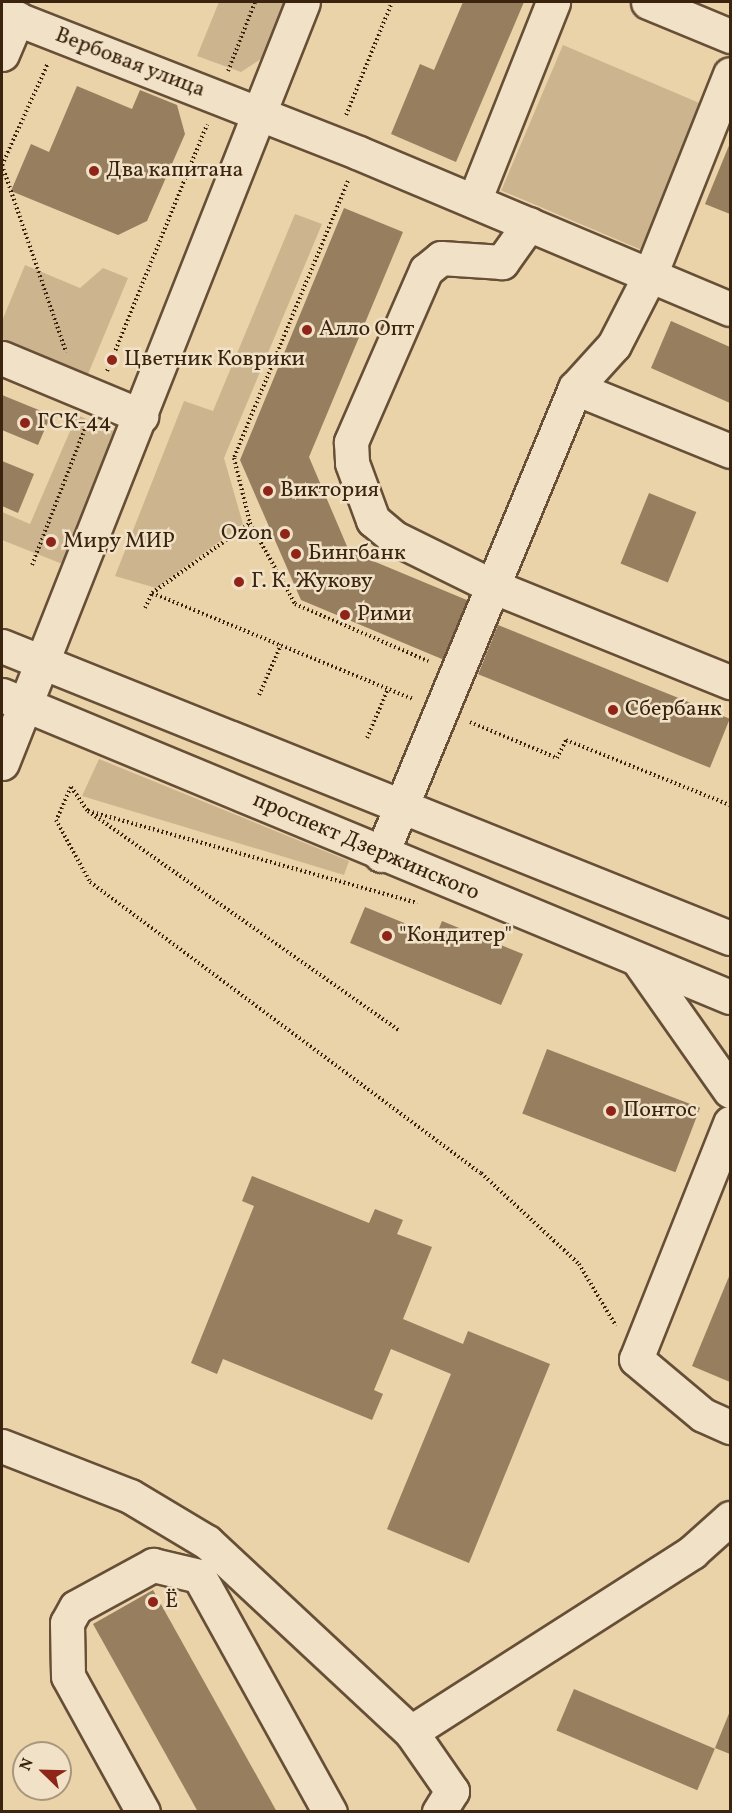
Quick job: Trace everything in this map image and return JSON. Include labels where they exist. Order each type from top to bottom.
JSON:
[{"type":"street","points":[[2,763],[14,700],[43,662],[303,2]]},
{"type":"street","points":[[474,201],[554,2]]},
{"type":"street","points":[[648,2],[730,36]]},
{"type":"street","name":"Вербовая улица","points":[[9,15],[259,112],[730,309]]},
{"type":"street","points":[[2,54],[9,15]]},
{"type":"street","points":[[381,855],[575,388],[614,345],[650,275],[730,74]]},
{"type":"street","points":[[529,224],[494,265],[450,258],[432,263],[351,442],[352,463],[382,530],[492,586],[730,682]]},
{"type":"street","points":[[2,358],[141,416]]},
{"type":"street","points":[[575,388],[730,451]]},
{"type":"street","points":[[2,646],[730,938]]},
{"type":"street","name":"проспект Дзержинского","points":[[14,700],[381,855],[730,998]]},
{"type":"street","points":[[638,960],[730,1091]]},
{"type":"street","points":[[730,1123],[636,1359],[703,1415],[730,1427]]},
{"type":"street","points":[[2,1446],[130,1496],[207,1542],[411,1732],[450,1785],[448,1809]]},
{"type":"street","points":[[411,1732],[717,1549],[730,1518]]},
{"type":"street","points":[[143,1812],[68,1676],[67,1617],[76,1607],[153,1565],[199,1576],[226,1560]]},
{"type":"street","points":[[199,1576],[330,1812]]},
{"type":"path","points":[[32,565],[255,2]]},
{"type":"path","points":[[392,2],[347,148],[234,458],[250,523],[295,604],[431,662]]},
{"type":"path","points":[[60,36],[2,165],[68,357]]},
{"type":"path","points":[[145,608],[152,593],[250,523]]},
{"type":"path","points":[[259,695],[281,645]]},
{"type":"path","points":[[367,738],[388,689]]},
{"type":"path","points":[[398,1030],[88,812],[71,787],[56,820],[90,882],[481,1173],[579,1264],[636,1359]]},
{"type":"path","points":[[88,812],[423,904]]},
{"type":"shaded area","points":[[219,2],[286,2],[264,57],[241,72],[197,56]]},
{"type":"shaded area","points":[[563,45],[703,104],[641,250],[501,190]]},
{"type":"shaded area","points":[[295,214],[322,224],[224,458],[243,524],[156,588],[115,576],[184,401],[213,411]]},
{"type":"shaded area","points":[[25,265],[80,288],[103,268],[128,278],[88,374],[2,339],[2,321]]},
{"type":"shaded area","points":[[77,415],[120,433],[65,565],[2,540],[2,512],[30,524]]},
{"type":"shaded area","points":[[99,759],[349,861],[344,875],[82,796]]},
{"type":"building","points":[[463,2],[524,2],[456,162],[391,134],[420,64],[434,70]]},
{"type":"building","name":"Два капитана","points":[[77,86],[132,109],[140,90],[177,105],[185,134],[147,221],[118,235],[11,191],[31,144],[49,152]]},
{"type":"building","points":[[730,143],[730,214],[705,204]]},
{"type":"building","points":[[344,208],[403,232],[309,457],[349,551],[474,603],[449,662],[301,600],[240,460]]},
{"type":"building","points":[[671,321],[730,347],[730,403],[651,368]]},
{"type":"building","name":"ГСК-44","points":[[2,395],[51,415],[38,445],[2,430]]},
{"type":"building","points":[[2,461],[34,474],[18,513],[2,506]]},
{"type":"building","points":[[649,493],[696,512],[668,583],[621,563]]},
{"type":"building","points":[[498,625],[730,719],[710,768],[478,674]]},
{"type":"building","points":[[365,907],[436,936],[442,921],[523,954],[501,1005],[350,943]]},
{"type":"building","name":"Понтос","points":[[547,1049],[700,1108],[675,1172],[522,1113]]},
{"type":"building","points":[[252,1176],[369,1223],[375,1209],[403,1220],[397,1234],[432,1247],[403,1319],[463,1344],[468,1331],[550,1364],[469,1563],[387,1529],[451,1374],[391,1349],[374,1390],[383,1394],[372,1420],[223,1359],[217,1374],[191,1363],[254,1206],[242,1201]]},
{"type":"building","points":[[730,1274],[730,1382],[692,1366]]},
{"type":"building","points":[[153,1590],[277,1812],[198,1812],[93,1624]]},
{"type":"building","points":[[574,1689],[715,1749],[697,1790],[556,1730]]},
{"type":"building","points":[[730,1711],[730,1754],[715,1748]]},
{"type":"place","name":"Два капитана","points":[[94,171]]},
{"type":"place","name":"Алло Опт","points":[[307,330]]},
{"type":"place","name":"Цветник Коврики","points":[[112,360]]},
{"type":"place","name":"ГСК-44","points":[[25,423]]},
{"type":"place","name":"Виктория","points":[[268,491]]},
{"type":"place","name":"Ozon","points":[[285,534]]},
{"type":"place","name":"Миру МИР","points":[[51,542]]},
{"type":"place","name":"Бингбанк","points":[[296,554]]},
{"type":"place","name":"Г. К. Жукову","points":[[239,582]]},
{"type":"place","name":"Рими","points":[[345,615]]},
{"type":"place","name":"Сбербанк","points":[[613,710]]},
{"type":"place","name":"\"Кондитер\"","points":[[387,936]]},
{"type":"place","name":"Понтос","points":[[611,1111]]},
{"type":"place","name":"Ё","points":[[153,1602]]}]
